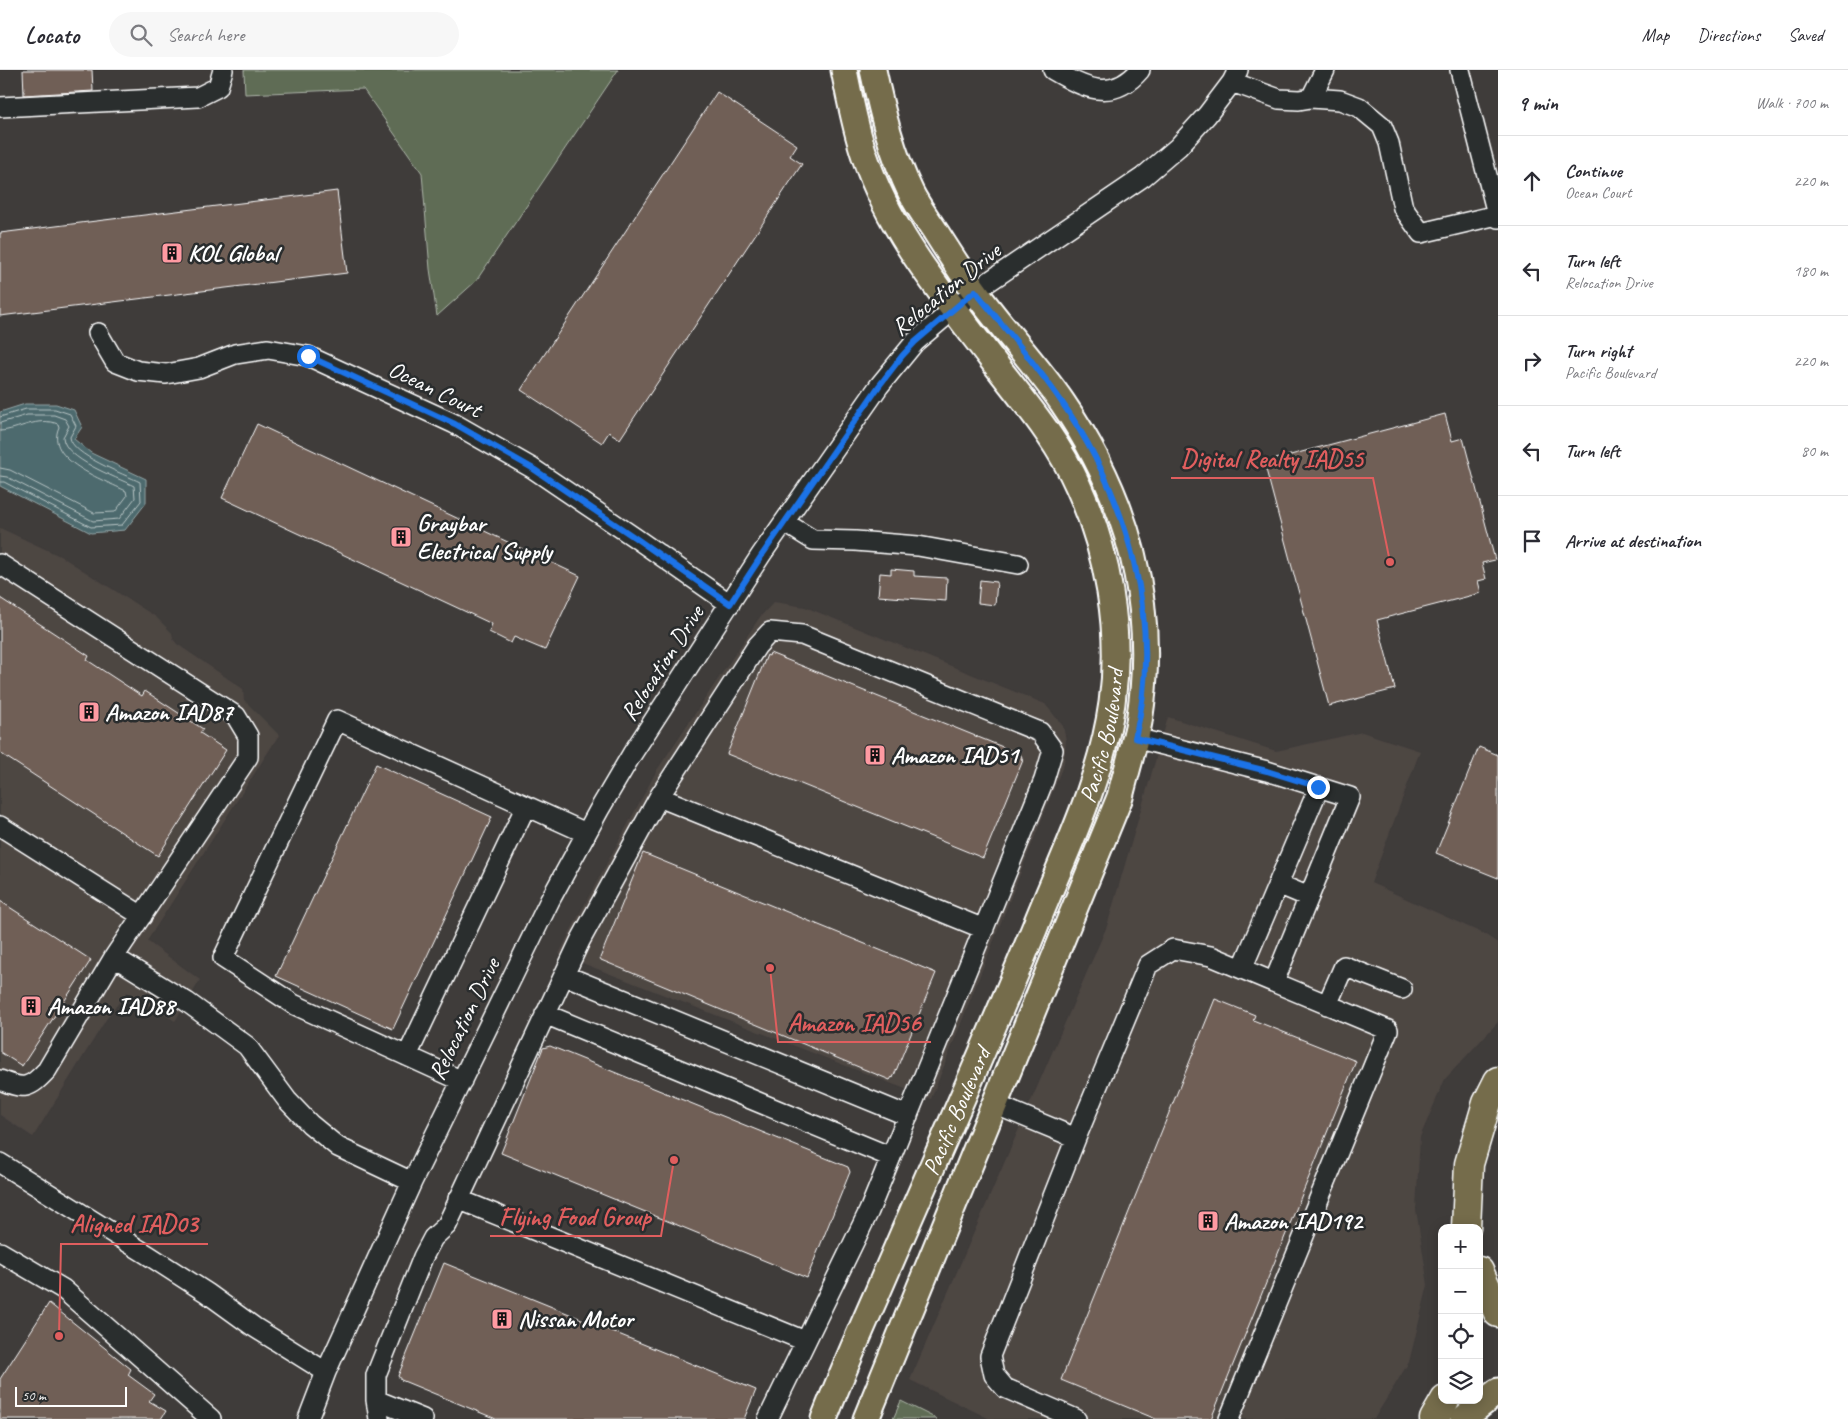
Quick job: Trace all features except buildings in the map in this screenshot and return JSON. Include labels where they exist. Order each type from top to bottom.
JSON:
[{"type":"highway","points":[[1467,1223],[1469,1164],[1487,1103],[1498,1081]]},
{"type":"highway","points":[[1483,1280],[1498,1314]]},
{"type":"highway","points":[[1434,1419],[1443,1404]]},
{"type":"main road","name":"Pacific Boulevard","points":[[824,1419],[1017,970],[1092,788],[1104,746],[1115,678],[1115,642],[1109,584],[1092,520],[1078,484],[1063,456],[1037,416],[921,265],[894,222],[865,159],[853,117],[844,70]]},
{"type":"main road","name":"Pacific Boulevard","points":[[866,1419],[1120,797],[1138,724],[1143,684],[1143,626],[1135,565],[1124,525],[1107,479],[1066,409],[975,291],[911,193],[884,121],[873,70]]},
{"type":"main road","points":[[1464,1419],[1498,1391]]},
{"type":"street","points":[[0,107],[198,97],[218,87],[223,70]]},
{"type":"street","points":[[1053,70],[1073,82],[1094,90],[1113,88],[1132,80],[1140,70]]},
{"type":"street","points":[[1311,98],[1325,70]]},
{"type":"street","points":[[1235,76],[1279,99],[1299,100],[1311,98],[1340,100],[1359,107],[1382,126],[1389,142],[1403,208],[1421,233],[1498,216],[1460,70]]},
{"type":"street","name":"Relocation Drive","points":[[308,1419],[326,1372],[412,1182],[550,900],[632,754],[784,522],[902,356],[915,342],[975,291],[1143,177],[1184,140],[1207,115],[1235,76]]},
{"type":"street","name":"Ocean Court","points":[[98,333],[115,362],[138,371],[166,374],[199,368],[235,354],[268,349],[308,356],[455,424],[532,468],[730,604]]},
{"type":"street","points":[[784,522],[812,540],[918,546],[1018,564]]},
{"type":"street","points":[[0,564],[236,716],[248,736],[248,757],[114,957],[47,1070],[34,1084],[25,1087],[17,1087],[0,1080]]},
{"type":"street","points":[[379,1419],[376,1400],[376,1375],[423,1257],[432,1238],[446,1225],[580,940],[660,797],[757,646],[770,632],[802,635],[1040,732],[1053,750],[1044,780],[869,1211],[768,1419]]},
{"type":"street","points":[[462,1081],[293,1004],[223,958],[337,720],[586,833]]},
{"type":"street","points":[[1135,738],[1267,771],[1350,797],[1274,982]]},
{"type":"street","points":[[1242,968],[1318,787]]},
{"type":"street","points":[[660,797],[984,929]]},
{"type":"street","points":[[407,1056],[526,806]]},
{"type":"street","points":[[0,826],[142,916]]},
{"type":"street","points":[[1278,884],[1309,897]]},
{"type":"street","points":[[1076,1419],[1005,1388],[994,1375],[990,1356],[1076,1138],[1148,964],[1174,949],[1211,956],[1388,1030],[1230,1419]]},
{"type":"street","points":[[114,957],[187,1002],[247,1046],[288,1100],[310,1124],[338,1147],[412,1182]]},
{"type":"street","points":[[1327,1004],[1344,966],[1402,988]]},
{"type":"street","points":[[564,975],[908,1116]]},
{"type":"street","points":[[545,1014],[891,1157]]},
{"type":"street","points":[[994,1104],[1076,1138]]},
{"type":"street","points":[[0,1163],[156,1260],[254,1327],[326,1372]]},
{"type":"street","points":[[458,1199],[805,1341]]},
{"type":"street","points":[[0,1252],[63,1289],[211,1419]]},
{"type":"street","points":[[376,1400],[423,1419]]},
{"type":"shaded area","points":[[0,528],[62,557],[156,617],[172,633],[173,639],[177,644],[243,689],[244,700],[279,735],[147,941],[200,980],[187,1002],[175,1021],[127,992],[107,1018],[33,1137],[0,1115]]},
{"type":"shaded area","points":[[774,602],[805,607],[1045,704],[1063,726],[1066,740],[1064,763],[931,1099],[559,954],[657,770],[760,617]]},
{"type":"shaded area","points":[[1168,717],[1276,751],[1362,732],[1420,751],[1371,883],[1484,934],[1498,943],[1498,1022],[1445,1079],[1420,1137],[1416,1209],[1428,1285],[1409,1362],[1374,1419],[990,1419],[910,1380],[1107,926]]},
{"type":"green space","points":[[244,70],[618,70],[476,281],[437,316],[430,269],[422,173],[363,89],[245,94]]},
{"type":"green space","points":[[901,1401],[937,1419],[893,1419]]},
{"type":"water","points":[[25,404],[56,404],[74,410],[82,427],[74,439],[91,453],[146,479],[146,503],[125,530],[91,533],[0,486],[0,412]]},
{"type":"place","name":"KOL Global","points":[[172,253]]},
{"type":"place","name":"Graybar Electrical Supply","points":[[401,537]]},
{"type":"place","name":"Digital Realty IAD55","points":[[1390,562]]},
{"type":"place","name":"Amazon IAD87","points":[[89,712]]},
{"type":"place","name":"Amazon IAD51","points":[[875,755]]},
{"type":"place","name":"Amazon IAD56","points":[[770,968]]},
{"type":"place","name":"Amazon IAD88","points":[[31,1006]]},
{"type":"place","name":"Flying Food Group","points":[[674,1160]]},
{"type":"place","name":"Amazon IAD192","points":[[1208,1221]]},
{"type":"place","name":"Nissan Motor","points":[[502,1319]]},
{"type":"place","name":"Aligned IAD03","points":[[59,1336]]},
{"type":"route","points":[[308,356],[455,424],[532,468],[730,604],[879,386],[902,356],[915,342],[975,291],[1061,401],[1107,479],[1124,525],[1135,565],[1143,626],[1143,684],[1135,738],[1267,771],[1318,787]]}]
